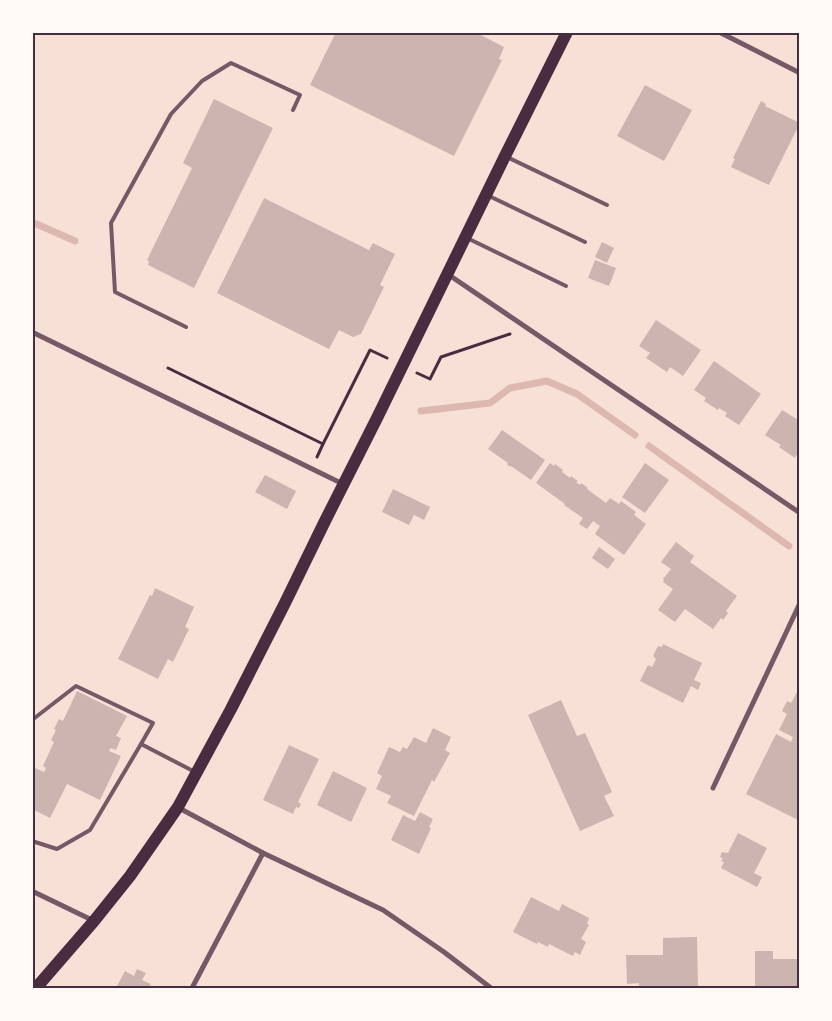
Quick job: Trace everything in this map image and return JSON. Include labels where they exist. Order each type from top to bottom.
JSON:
[{"type":"main road","points":[[36,988],[130,876],[178,807],[197,773],[377,418],[567,32]]},
{"type":"street","points":[[719,32],[800,73]]},
{"type":"street","points":[[447,274],[800,514]]},
{"type":"street","points":[[32,332],[343,484]]},
{"type":"street","points":[[714,788],[800,603]]},
{"type":"street","points":[[178,807],[263,853],[383,910],[444,952],[491,988]]},
{"type":"street","points":[[192,988],[263,853]]},
{"type":"street","points":[[32,891],[94,921]]},
{"type":"lane","points":[[186,327],[115,292],[111,222],[171,114],[202,81],[231,63],[300,95],[293,110]]},
{"type":"lane","points":[[505,156],[607,205]]},
{"type":"lane","points":[[486,195],[585,242]]},
{"type":"lane","points":[[466,237],[566,286]]},
{"type":"lane","points":[[32,720],[76,686],[153,723],[90,830],[58,849],[32,841]]},
{"type":"lane","points":[[141,744],[197,773]]},
{"type":"path","points":[[425,376],[430,379],[441,357],[515,333]]},
{"type":"path","points":[[168,368],[323,444],[370,350],[380,354]]},
{"type":"building","points":[[336,32],[475,32],[504,47],[499,59],[502,60],[454,156],[310,85]]},
{"type":"building","points":[[645,85],[692,110],[664,161],[617,136]]},
{"type":"building","points":[[214,99],[273,128],[194,288],[148,265],[149,261],[147,260],[192,168],[183,163]]},
{"type":"building","points":[[761,101],[766,104],[765,106],[800,123],[769,185],[731,167],[735,159],[733,158]]},
{"type":"building","points":[[264,198],[369,250],[373,243],[395,254],[380,285],[384,287],[361,334],[353,337],[339,330],[329,349],[217,293]]},
{"type":"building","points":[[602,242],[614,248],[607,263],[595,257]]},
{"type":"building","points":[[595,260],[616,268],[609,286],[588,278]]},
{"type":"building","points":[[656,320],[701,350],[683,376],[670,367],[667,372],[646,358],[650,353],[639,346]]},
{"type":"building","points":[[714,361],[761,394],[739,425],[725,416],[727,413],[719,408],[718,410],[704,401],[706,398],[694,390]]},
{"type":"building","points":[[782,410],[800,421],[800,458],[796,455],[795,458],[779,447],[781,445],[765,435]]},
{"type":"building","points":[[502,430],[545,460],[531,480],[510,467],[508,463],[488,449]]},
{"type":"building","points":[[550,463],[554,466],[555,464],[563,470],[562,472],[578,481],[576,482],[580,485],[581,483],[606,503],[610,498],[619,504],[621,501],[636,512],[634,515],[646,524],[624,555],[595,534],[600,526],[593,521],[587,529],[579,524],[583,518],[536,483]]},
{"type":"building","points":[[645,463],[669,480],[645,513],[622,497]]},
{"type":"building","points":[[265,475],[296,491],[287,509],[255,492]]},
{"type":"building","points":[[393,489],[430,507],[424,520],[414,515],[409,525],[382,512]]},
{"type":"building","points":[[676,542],[694,556],[690,562],[737,596],[726,611],[728,613],[723,620],[721,618],[713,629],[685,609],[675,622],[658,610],[673,589],[663,582],[663,579],[671,569],[661,562]]},
{"type":"building","points":[[599,547],[615,559],[608,569],[592,558]]},
{"type":"building","points":[[155,588],[194,607],[185,627],[189,629],[173,662],[168,659],[158,679],[118,659]]},
{"type":"building","points":[[663,644],[702,663],[694,680],[701,683],[698,690],[691,686],[683,703],[640,681],[648,665],[652,667],[656,659],[653,656],[658,646],[662,647]]},
{"type":"building","points":[[77,691],[127,716],[116,736],[121,738],[116,750],[111,748],[109,751],[121,756],[100,800],[67,784],[50,818],[32,809],[32,772],[35,768],[44,772],[46,768],[43,766],[54,742],[51,740],[56,730],[54,729],[59,719],[63,721]]},
{"type":"building","points":[[797,692],[800,693],[800,821],[746,794],[776,734],[791,742],[793,737],[779,730],[787,714],[782,711],[787,701],[791,703]]},
{"type":"building","points":[[561,700],[577,736],[585,733],[612,792],[604,796],[614,816],[580,831],[528,715]]},
{"type":"building","points":[[433,728],[451,737],[445,750],[450,753],[434,782],[432,780],[414,816],[387,803],[391,796],[376,789],[382,776],[377,773],[389,747],[400,752],[403,747],[407,749],[414,737],[426,743]]},
{"type":"building","points":[[289,745],[319,759],[298,802],[301,804],[299,808],[296,807],[293,814],[263,800]]},
{"type":"building","points":[[333,771],[367,788],[351,822],[317,805]]},
{"type":"building","points":[[420,812],[433,819],[419,854],[391,840],[403,815],[415,821]]},
{"type":"building","points":[[738,833],[767,848],[754,873],[762,877],[757,887],[721,868],[724,862],[721,861],[723,858],[720,857],[722,852],[728,853]]},
{"type":"building","points":[[531,897],[559,911],[562,904],[589,918],[587,924],[589,925],[581,939],[586,942],[580,955],[575,952],[573,956],[549,944],[548,947],[538,942],[537,944],[513,932]]},
{"type":"building","points":[[697,937],[698,988],[639,988],[639,983],[627,984],[626,955],[663,955],[663,938]]},
{"type":"building","points":[[755,951],[773,951],[773,959],[798,959],[799,986],[769,988],[769,986],[755,986]]},
{"type":"building","points":[[137,969],[146,973],[142,980],[151,984],[149,988],[116,988],[125,971],[134,976]]},
{"type":"waterway","points":[[32,222],[75,241]]},
{"type":"waterway","points":[[421,411],[490,403],[510,388],[547,381],[577,394],[635,435]]},
{"type":"waterway","points":[[649,446],[789,546]]}]
